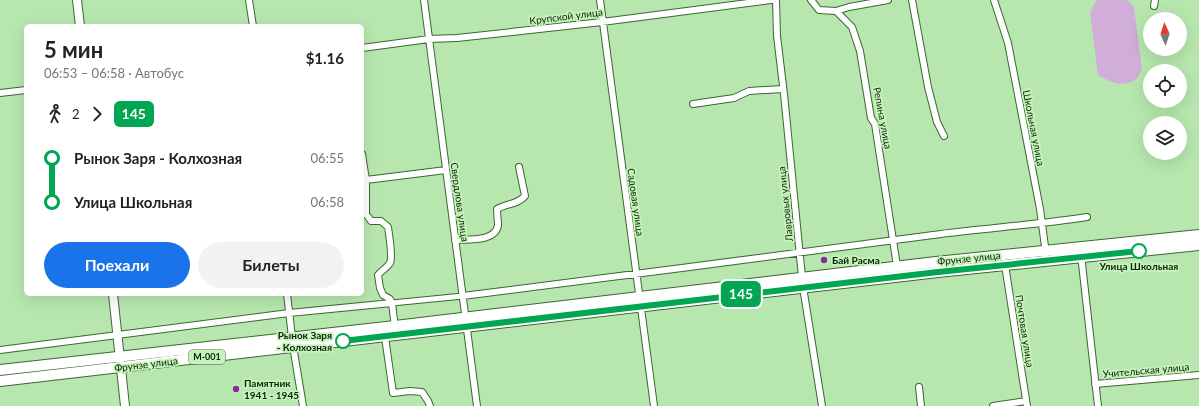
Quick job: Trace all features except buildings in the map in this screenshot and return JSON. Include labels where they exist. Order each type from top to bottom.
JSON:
[{"type":"main road","name":"Фрунзе улица","points":[[0,381],[121,362],[396,331],[803,282],[1047,261],[1080,252],[1199,235]]},
{"type":"main road","name":"Фрунзе улица","points":[[803,282],[897,266],[1045,250],[1080,252],[1199,245]]},
{"type":"main road","name":"Фрунзе улица","points":[[292,342],[385,337],[396,331]]},
{"type":"main road","name":"Фрунзе улица","points":[[0,370],[121,362]]},
{"type":"street","points":[[77,0],[80,24]]},
{"type":"street","points":[[249,0],[253,24]]},
{"type":"street","name":"Свердлова улица","points":[[424,0],[477,406]]},
{"type":"street","name":"Садовая улица","points":[[600,0],[654,406]]},
{"type":"street","name":"Крупской улица","points":[[364,48],[429,39],[457,38],[602,22],[771,0]]},
{"type":"street","name":"Лавровых улица","points":[[776,0],[777,36],[803,282],[822,406]]},
{"type":"street","points":[[811,0],[820,10],[836,11],[849,7],[888,0]]},
{"type":"street","points":[[912,0],[928,86],[937,122],[944,136]]},
{"type":"street","name":"Школьная улица","points":[[994,0],[1008,43],[1042,223],[1047,261]]},
{"type":"street","name":"Репина улица","points":[[836,11],[852,27],[860,51],[871,118],[875,124],[897,266]]},
{"type":"street","points":[[693,104],[734,98],[749,91],[783,88]]},
{"type":"street","points":[[0,94],[24,90]]},
{"type":"street","points":[[364,167],[366,180],[366,214],[372,221],[381,221],[388,227],[390,261],[378,275],[380,288],[383,295],[390,299],[392,303],[396,331]]},
{"type":"street","points":[[455,240],[486,238],[494,234],[498,227],[497,209],[504,204],[520,201],[525,196],[519,167]]},
{"type":"street","points":[[366,180],[446,170]]},
{"type":"street","points":[[0,350],[289,313],[463,296],[976,229],[1087,217]]},
{"type":"street","points":[[1080,252],[1098,406]]},
{"type":"street","name":"Почтовая улица","points":[[993,406],[1026,403],[1005,265]]},
{"type":"street","points":[[113,296],[125,406]]},
{"type":"street","points":[[287,296],[292,342],[303,406]]},
{"type":"street","points":[[385,337],[393,393],[410,391],[422,392],[430,406]]},
{"type":"street","name":"Учительская улица","points":[[1095,384],[1199,375]]},
{"type":"street","points":[[919,387],[921,406]]},
{"type":"shaded area","points":[[1127,0],[1134,7],[1142,69],[1135,80],[1125,84],[1107,80],[1098,75],[1090,12],[1096,1]]},
{"type":"bus line","name":"145","points":[[343,341],[938,272],[1139,251]]},
{"type":"place","name":"Улица Школьная","points":[[1139,251]]},
{"type":"place","name":"Бай Расма","points":[[824,260]]},
{"type":"place","name":"Рынок Заря - Колхозная","points":[[343,341]]},
{"type":"place","name":"Памятник 1941 - 1945","points":[[236,389]]}]
